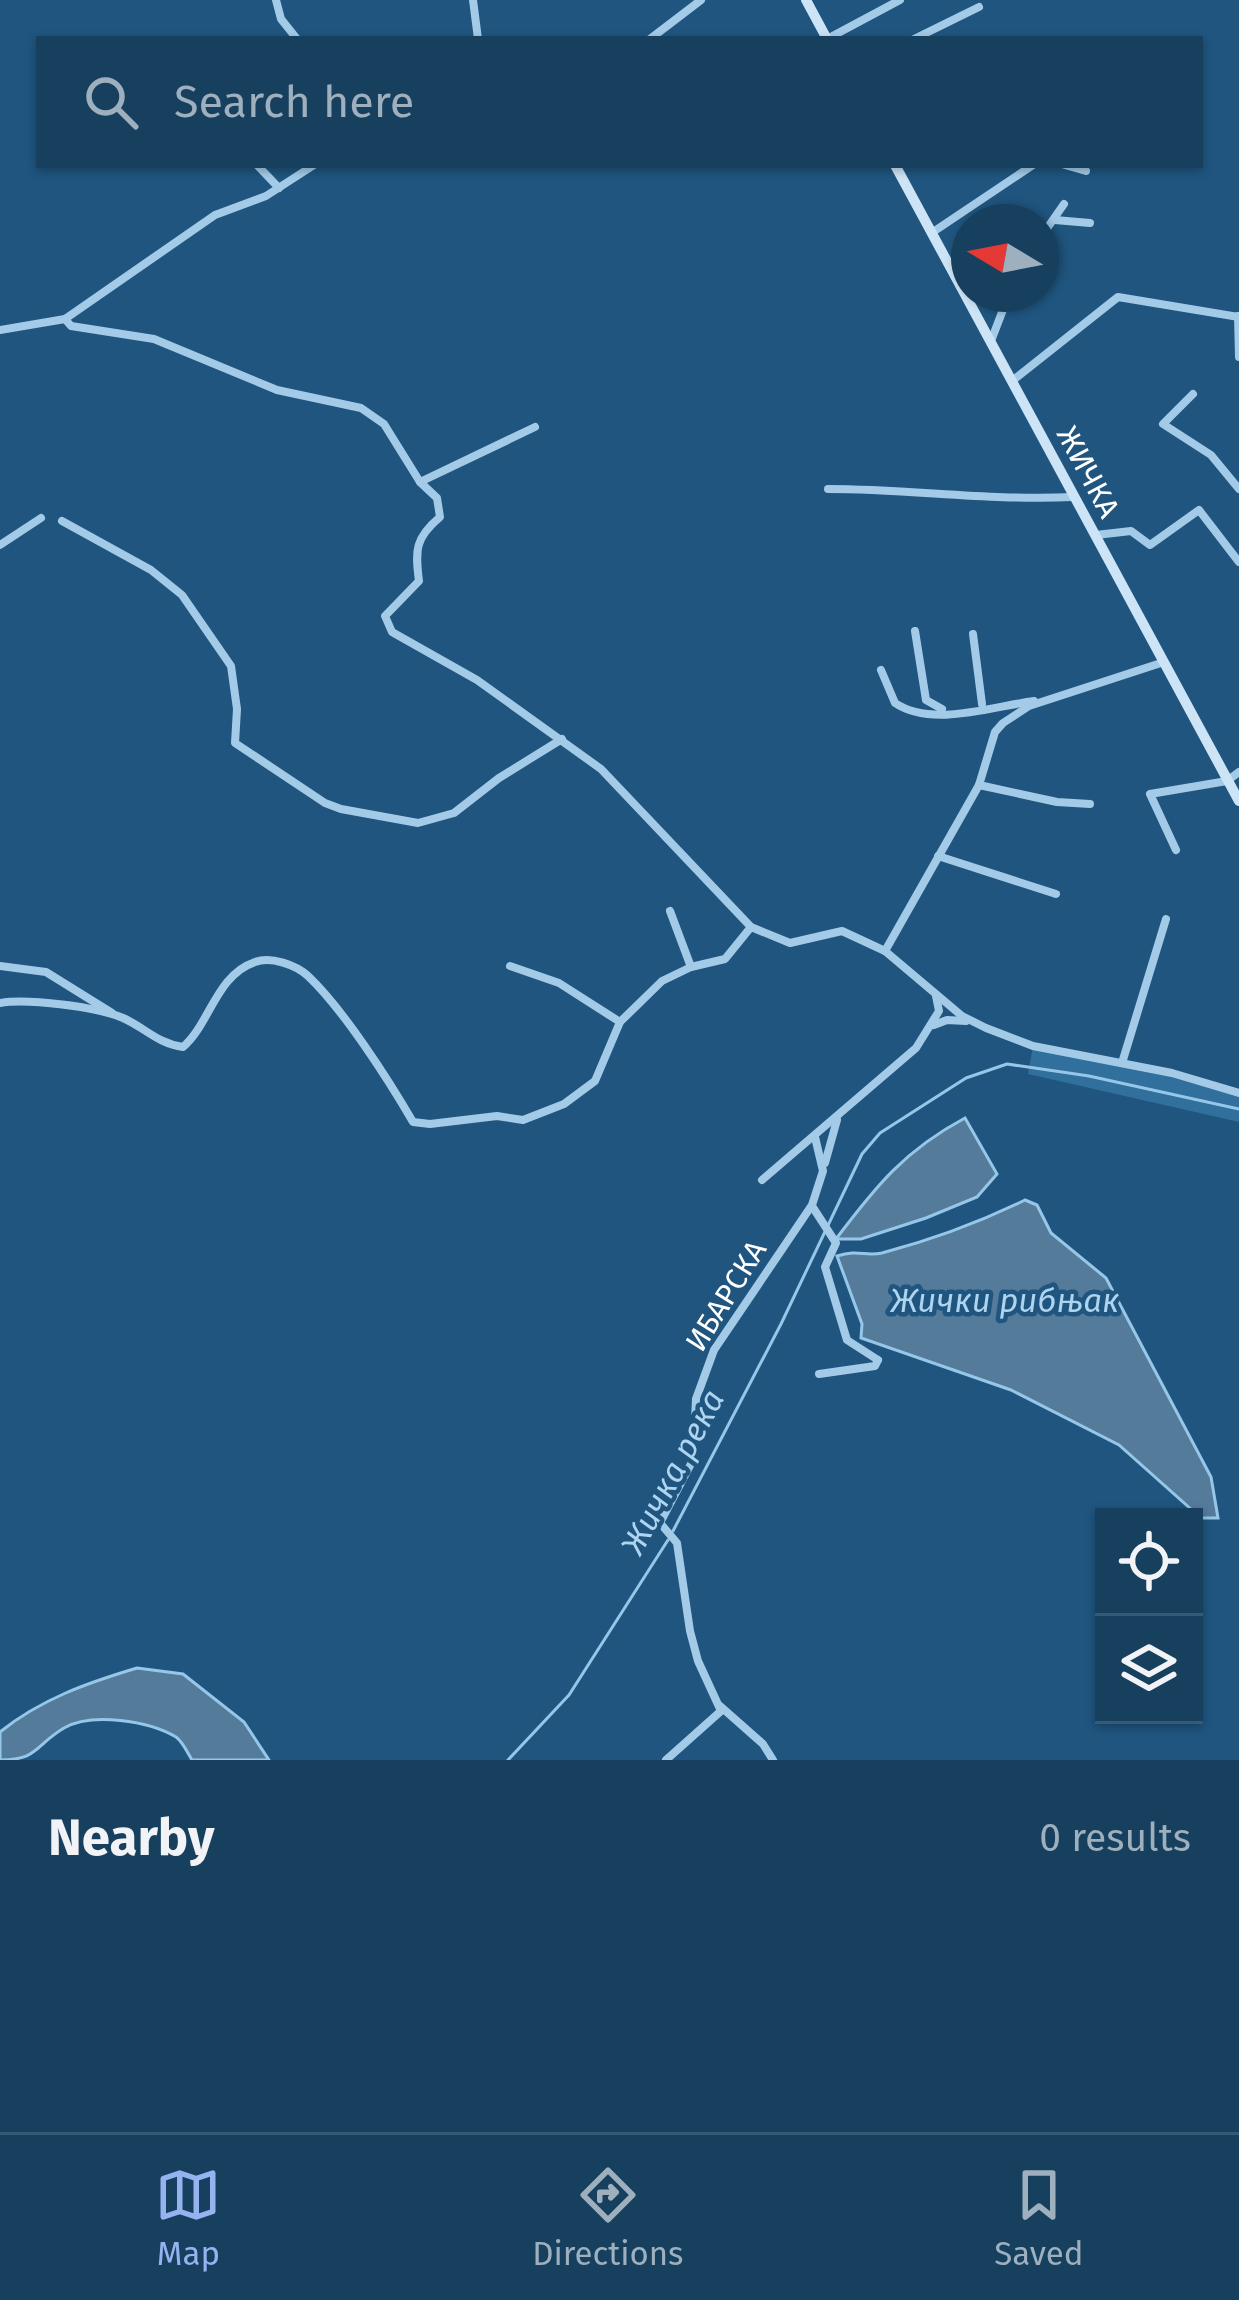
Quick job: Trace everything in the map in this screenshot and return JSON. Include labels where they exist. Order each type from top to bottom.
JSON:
[{"type":"main road","points":[[806,0],[825,36]]},
{"type":"main road","name":"ЖИЧКА","points":[[897,168],[1239,801]]},
{"type":"street","points":[[276,0],[281,20],[294,36]]},
{"type":"street","points":[[473,0],[478,36]]},
{"type":"street","points":[[654,36],[701,0]]},
{"type":"street","points":[[833,36],[900,0]]},
{"type":"street","points":[[920,36],[979,7]]},
{"type":"street","points":[[260,168],[279,188]]},
{"type":"street","points":[[0,329],[44,326],[65,319],[215,215],[279,188],[309,168]]},
{"type":"street","points":[[933,232],[1029,168]]},
{"type":"street","points":[[1076,168],[1086,171]]},
{"type":"street","points":[[1059,213],[1064,204]]},
{"type":"street","points":[[1059,220],[1090,224]]},
{"type":"street","points":[[1012,381],[1118,297],[1239,316],[1239,357]]},
{"type":"street","points":[[991,341],[1002,312]]},
{"type":"street","points":[[65,319],[71,326],[180,347],[277,390],[361,407],[384,424],[420,482],[436,498],[440,517],[421,532],[415,548],[419,581],[386,616],[392,632],[477,680],[601,769],[751,927],[790,944],[842,931],[885,951],[973,1022],[1033,1046],[1172,1072],[1239,1093]]},
{"type":"street","points":[[1193,394],[1163,424],[1211,454],[1239,489]]},
{"type":"street","points":[[420,482],[535,427]]},
{"type":"street","points":[[828,489],[1006,500],[1075,497]]},
{"type":"street","points":[[1095,535],[1131,531],[1150,545],[1198,510],[1239,562]]},
{"type":"street","points":[[0,545],[41,518]]},
{"type":"street","points":[[62,521],[151,570],[182,595],[231,666],[237,709],[235,743],[325,802],[399,820],[433,821],[454,813],[562,739]]},
{"type":"street","points":[[915,632],[929,704],[939,709],[1004,700],[1010,704]]},
{"type":"street","points":[[973,634],[982,704]]},
{"type":"street","points":[[885,951],[979,784],[995,732],[1003,723],[1050,699],[1164,662]]},
{"type":"street","points":[[881,670],[895,703],[910,711],[961,712],[1050,699]]},
{"type":"street","points":[[1176,850],[1150,794],[1227,781],[1239,772]]},
{"type":"street","points":[[979,784],[1057,802],[1090,804]]},
{"type":"street","points":[[938,856],[1056,894]]},
{"type":"street","points":[[670,911],[692,967]]},
{"type":"street","points":[[1122,1064],[1166,920]]},
{"type":"street","points":[[0,966],[46,972],[150,1036],[183,1047],[228,982],[254,962],[277,961],[309,977],[389,1081],[413,1122],[497,1116],[523,1120],[550,1112],[601,1074],[604,1055],[620,1022],[662,981],[725,959],[751,927]]},
{"type":"street","points":[[510,966],[559,983],[620,1022]]},
{"type":"street","points":[[762,1180],[916,1048],[933,1025],[940,1003],[935,994]]},
{"type":"street","points":[[0,1003],[37,1001],[122,1017]]},
{"type":"street","points":[[933,1025],[947,1020],[973,1022]]},
{"type":"street","name":"ИБАРСКА","points":[[719,1705],[698,1661],[679,1547],[660,1526],[693,1460],[696,1399],[714,1350],[812,1205],[837,1117]]},
{"type":"street","points":[[815,1137],[823,1171]]},
{"type":"street","points":[[812,1205],[836,1243],[826,1271],[845,1336],[878,1360],[874,1366],[819,1374]]},
{"type":"street","points":[[667,1760],[686,1738],[718,1716],[719,1705]]},
{"type":"street","points":[[719,1705],[763,1744],[773,1760]]},
{"type":"shaded area","points":[[1033,1046],[1172,1073],[1239,1093],[1239,1122],[1028,1074]]},
{"type":"water","name":"Жички рибњак","points":[[965,1118],[997,1174],[977,1197],[861,1239],[836,1239],[893,1171]]},
{"type":"water","name":"Жички рибњак","points":[[1025,1200],[1037,1205],[1051,1233],[1106,1278],[1211,1477],[1218,1518],[1203,1518],[1203,1508],[1190,1508],[1119,1445],[1011,1390],[861,1338],[862,1324],[837,1256],[876,1254],[973,1223]]},
{"type":"water","points":[[137,1668],[183,1674],[244,1722],[269,1760],[192,1760],[178,1739],[165,1731],[136,1723],[90,1720],[64,1728],[29,1755],[0,1760],[0,1732],[16,1720],[65,1693]]},
{"type":"waterway","points":[[673,1531],[781,1324],[862,1154],[880,1133],[966,1078],[1007,1064],[1089,1076],[1239,1109]]},
{"type":"waterway","name":"Жичка река","points":[[508,1760],[569,1695],[668,1540]]}]
